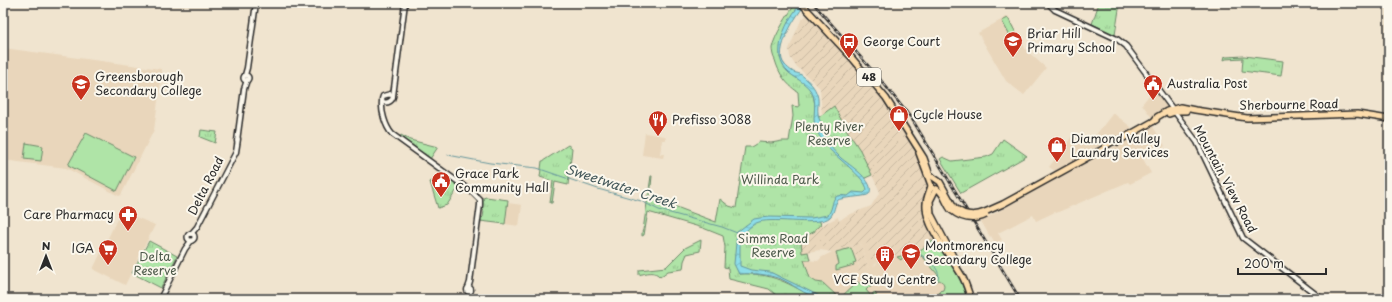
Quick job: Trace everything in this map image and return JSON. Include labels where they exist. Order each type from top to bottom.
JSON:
[{"type":"main road","name":"48","points":[[801,3],[877,87],[900,119],[926,160],[930,175],[939,182],[952,209]]},
{"type":"main road","name":"Sherbourne Road","points":[[1173,110],[1180,107],[1187,110],[1250,118],[1357,114],[1389,119]]},
{"type":"main road","points":[[952,209],[969,215],[986,214],[1103,149],[1106,145],[1120,140],[1157,117],[1173,110]]},
{"type":"main road","name":"48","points":[[917,148],[934,187],[943,194],[948,206],[952,209]]},
{"type":"main road","points":[[934,187],[940,186],[939,182],[933,181],[934,187],[930,201],[931,214],[954,258],[967,286],[971,299]]},
{"type":"street","name":"Delta Road","points":[[160,299],[190,240],[188,236],[193,235],[234,155],[238,139],[256,3]]},
{"type":"street","points":[[384,102],[392,99],[405,3]]},
{"type":"street","name":"Mountain View Road","points":[[1048,3],[1056,10],[1113,37],[1124,44],[1198,144],[1242,236],[1322,299]]},
{"type":"street","points":[[392,95],[383,96],[384,117],[392,134],[479,198],[480,205],[467,299]]},
{"type":"street","points":[[1180,119],[1181,112],[1187,110]]},
{"type":"shaded area","points":[[808,14],[861,71],[888,106],[914,147],[929,187],[925,201],[937,241],[931,241],[927,246],[895,256],[892,250],[873,266],[866,242],[860,243],[869,270],[863,276],[858,271],[860,269],[853,245],[832,252],[820,250],[802,253],[801,239],[815,231],[814,229],[838,217],[839,221],[846,216],[871,206],[880,192],[860,150],[846,129],[834,106],[822,115],[820,88],[795,65],[790,57],[789,49],[793,39],[801,20]]},
{"type":"shaded area","name":"Briar Hill Primary School","points":[[1008,16],[1026,50],[1046,68],[1024,95],[1006,81],[978,33]]},
{"type":"shaded area","name":"Greensborough Secondary College","points":[[3,48],[161,69],[162,72],[154,130],[121,195],[119,196],[66,168],[3,160]]},
{"type":"shaded area","points":[[1155,88],[1168,107],[1166,110],[1152,118],[1142,104]]},
{"type":"shaded area","points":[[1113,113],[1131,127],[1131,130],[1058,171],[1055,171],[1049,167],[1073,135],[1088,145]]},
{"type":"shaded area","points":[[1152,125],[1165,146],[1143,159],[1151,173],[1130,184],[1128,182],[1036,221],[1033,215],[998,233],[1002,240],[995,243],[991,236],[990,237],[981,221]]},
{"type":"shaded area","points":[[645,133],[665,136],[666,140],[662,140],[660,154],[664,154],[663,158],[642,155]]},
{"type":"shaded area","points":[[508,203],[522,205],[519,226],[505,224]]},
{"type":"shaded area","points":[[121,211],[155,225],[125,285],[93,269]]},
{"type":"shaded area","name":"Montmorency Secondary College","points":[[866,241],[874,266],[893,249],[895,256],[933,244],[937,246],[961,282],[966,299],[842,299],[823,283],[816,282],[811,278],[804,260],[818,261],[822,257],[832,252],[853,245],[860,270],[858,271],[869,270],[860,243]]},
{"type":"green space","points":[[796,3],[799,6],[786,28],[780,58],[790,73],[808,86],[813,95],[815,120],[834,106],[846,129],[860,150],[872,175],[863,179],[868,186],[867,193],[836,199],[831,214],[819,219],[821,225],[815,229],[815,231],[801,239],[802,253],[808,252],[810,260],[804,260],[810,278],[816,282],[823,283],[840,298],[839,299],[821,299],[773,275],[737,269],[739,274],[761,275],[780,280],[817,299],[781,299],[769,289],[729,279],[728,268],[724,267],[725,247],[723,236],[703,228],[648,212],[644,235],[642,236],[651,176],[650,197],[716,222],[720,199],[729,206],[736,208],[745,147],[751,147],[759,142],[771,143],[789,141],[793,116],[792,106],[799,107],[798,92],[790,86],[781,74],[772,52],[772,48],[779,31]]},
{"type":"green space","points":[[1099,3],[1120,3],[1115,35],[1092,24]]},
{"type":"green space","points":[[1008,18],[1017,35],[1011,38],[1002,21]]},
{"type":"green space","points":[[1225,56],[1244,56],[1283,61],[1281,76],[1242,71],[1243,58],[1224,60]]},
{"type":"green space","points":[[201,130],[217,132],[215,143],[200,137]]},
{"type":"green space","points":[[86,133],[134,157],[117,191],[68,165]]},
{"type":"green space","points":[[401,135],[410,140],[438,147],[430,159],[400,138]]},
{"type":"green space","points":[[1003,139],[1027,156],[961,193],[940,159],[943,157],[952,161],[986,157],[993,154]]},
{"type":"green space","points":[[26,143],[43,146],[41,161],[24,159]]},
{"type":"green space","points":[[568,145],[572,148],[568,185],[555,182],[552,203],[550,203],[553,181],[540,177],[542,161]]},
{"type":"green space","points":[[445,175],[460,185],[447,205],[438,208],[430,182]]},
{"type":"green space","points":[[486,197],[508,200],[505,224],[480,221],[480,216],[482,218],[483,217],[484,211],[481,208],[483,198]]},
{"type":"green space","points":[[701,240],[700,251],[687,254],[683,269],[668,271],[660,277],[656,273],[639,275],[639,270],[666,267],[685,248]]},
{"type":"green space","name":"Delta Reserve","points":[[149,241],[177,256],[161,288],[132,273]]},
{"type":"green space","points":[[931,241],[938,242],[961,282],[966,299],[941,299],[939,291],[943,290],[944,284],[939,280],[935,282],[933,278],[938,275],[924,258],[916,253],[914,255],[912,254],[909,259],[907,257],[903,257],[901,260],[897,257],[927,247]]},
{"type":"green space","points":[[851,248],[856,262],[853,263],[854,265],[836,270],[836,266],[839,264],[836,252]]},
{"type":"green space","points":[[865,279],[871,287],[866,290],[871,296],[874,292],[877,295],[872,297],[873,299],[840,298],[857,282],[863,285]]},
{"type":"water","points":[[802,3],[807,3],[787,33],[782,51],[782,59],[788,68],[793,72],[800,74],[814,87],[818,98],[818,116],[827,142],[841,158],[866,179],[870,189],[869,194],[838,200],[832,215],[825,220],[808,222],[767,221],[754,224],[740,237],[740,266],[751,270],[770,272],[826,299],[809,295],[783,280],[772,276],[739,274],[734,264],[737,232],[754,219],[769,217],[811,218],[828,215],[835,198],[838,196],[848,196],[853,192],[864,193],[867,190],[856,173],[823,142],[814,122],[815,104],[811,91],[806,85],[789,73],[783,66],[780,57],[782,37],[791,17]]},
{"type":"waterway","name":"Sweetwater Creek","points":[[448,155],[490,163],[537,168],[598,189],[641,201],[659,210],[722,227],[737,233]]},
{"type":"waterway","points":[[915,251],[935,266],[939,275],[938,279]]},
{"type":"railway","points":[[813,3],[880,79],[912,119],[1020,299]]},
{"type":"place","name":"Briar Hill Primary School","points":[[1013,58]]},
{"type":"place","name":"George Court","points":[[849,59]]},
{"type":"place","name":"Greensborough Secondary College","points":[[81,101]]},
{"type":"place","name":"Australia Post","points":[[1153,101]]},
{"type":"place","name":"Cycle House","points":[[899,132]]},
{"type":"place","name":"Prefisso 3088","points":[[658,137]]},
{"type":"place","name":"Diamond Valley Laundry Services","points":[[1057,163]]},
{"type":"place","name":"Grace Park Community Hall","points":[[441,198]]},
{"type":"place","name":"Care Pharmacy","points":[[128,232]]},
{"type":"place","name":"IGA","points":[[108,266]]},
{"type":"place","name":"Montmorency Secondary College","points":[[911,270]]},
{"type":"place","name":"VCE Study Centre","points":[[885,272]]},
{"type":"park label","name":"Plenty River Reserve","points":[[829,134]]},
{"type":"park label","name":"Willinda Park","points":[[780,180]]},
{"type":"park label","name":"Simms Road Reserve","points":[[773,246]]}]
